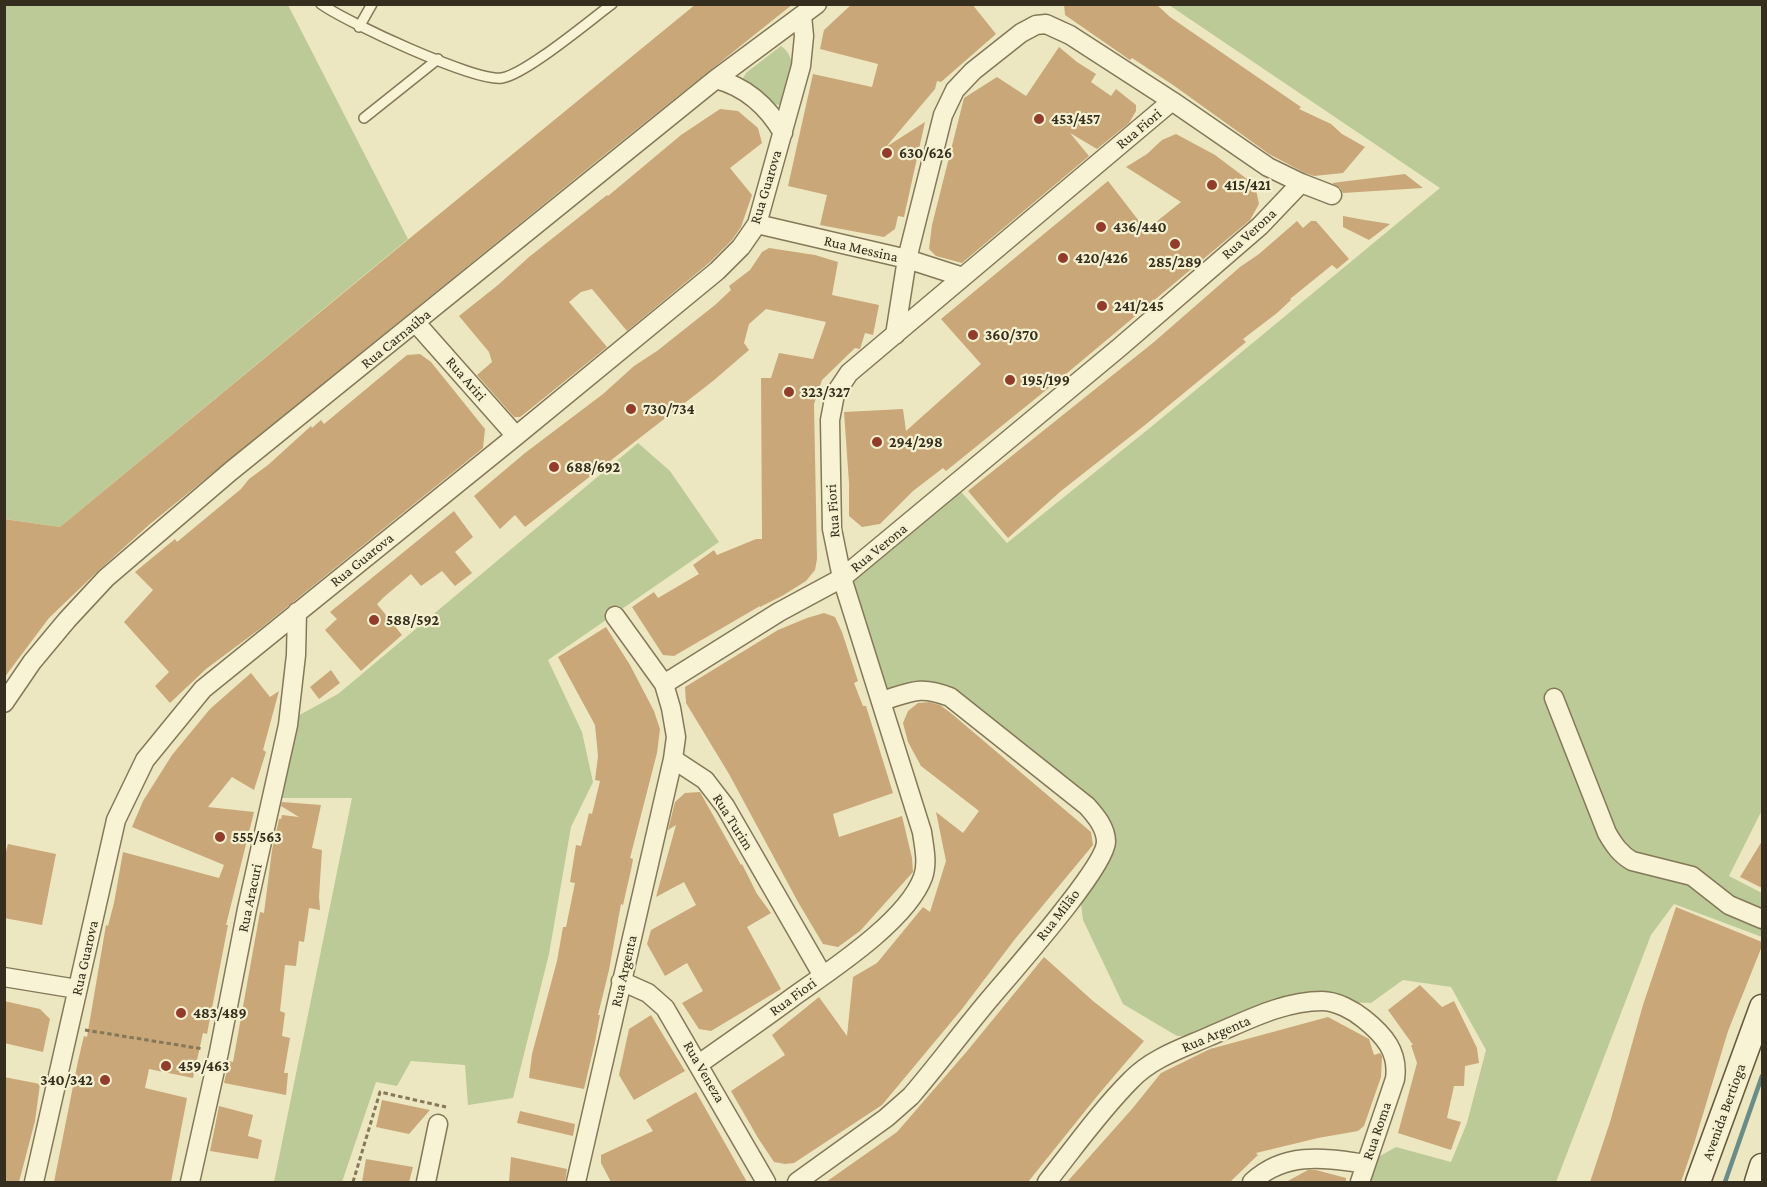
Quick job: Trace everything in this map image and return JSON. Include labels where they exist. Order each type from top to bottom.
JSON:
[{"type":"street","name":"Rua Carnaúba","points":[[4,703],[32,662],[106,578],[231,471],[716,79],[817,4]]},
{"type":"street","name":"Rua Guarova","points":[[34,1182],[116,820],[145,760],[203,689],[717,271],[741,247],[758,225],[801,66],[804,36],[802,16]]},
{"type":"street","points":[[895,335],[907,259],[943,115],[955,90],[973,71],[1021,33],[1036,25],[1046,24],[1070,35],[1268,167],[1332,195]]},
{"type":"street","points":[[716,79],[729,83],[768,110],[783,133]]},
{"type":"street","name":"Rua Fiori","points":[[699,1064],[823,976],[876,935],[904,907],[918,889],[924,875],[926,860],[922,832],[842,578],[832,529],[830,420],[835,394],[849,373],[1172,101]]},
{"type":"street","name":"Rua Verona","points":[[664,684],[779,612],[842,578],[1120,347],[1260,226],[1301,183]]},
{"type":"street","name":"Rua Messina","points":[[758,225],[907,259],[963,277]]},
{"type":"street","name":"Rua Ariri","points":[[416,323],[516,436]]},
{"type":"street","name":"Rua Aracuri","points":[[190,1182],[288,725],[296,655],[297,612]]},
{"type":"street","points":[[615,615],[664,684],[676,737],[673,759]]},
{"type":"street","name":"Rua Milão","points":[[797,1182],[886,1118],[911,1096],[1055,921],[1102,856],[1106,842],[1104,830],[1097,817],[1087,806],[950,697],[932,690],[921,690],[882,701]]},
{"type":"street","points":[[1554,698],[1607,833],[1624,856],[1632,861],[1692,876],[1729,905],[1762,920]]},
{"type":"street","name":"Rua Turim","points":[[673,759],[705,780],[725,806],[823,976]]},
{"type":"street","name":"Rua Argenta","points":[[576,1182],[673,759]]},
{"type":"street","points":[[4,977],[77,989]]},
{"type":"street","name":"Rua Veneza","points":[[621,981],[638,987],[656,999],[669,1015],[766,1182]]},
{"type":"street","name":"Rua Argenta","points":[[1047,1182],[1131,1079],[1148,1065],[1264,1013],[1298,1003],[1325,1001],[1343,1006],[1362,1017],[1383,1035],[1390,1045],[1397,1068],[1395,1079]]},
{"type":"street","name":"Avenida Bertioga","points":[[1698,1182],[1762,1007]]},
{"type":"street","name":"Rua Roma","points":[[1360,1182],[1395,1079]]},
{"type":"street","points":[[426,1182],[438,1124]]},
{"type":"street","points":[[1252,1182],[1280,1164],[1304,1158],[1366,1164]]},
{"type":"street","points":[[1757,1182],[1762,1166]]},
{"type":"lane","points":[[321,4],[359,27],[475,74],[501,78],[519,72],[612,4]]},
{"type":"lane","points":[[359,27],[372,4]]},
{"type":"lane","points":[[364,118],[438,59]]},
{"type":"path","points":[[68,1027],[219,1052]]},
{"type":"path","points":[[353,1182],[380,1092],[446,1107]]},
{"type":"green space","points":[[5,5],[288,5],[408,239],[60,527],[5,519]]},
{"type":"green space","points":[[1169,5],[1762,5],[1762,810],[1729,876],[1762,893],[1762,937],[1674,904],[1651,935],[1556,1182],[1360,1182],[1366,1164],[1396,1147],[1451,1162],[1467,1123],[1486,1050],[1451,987],[1403,980],[1371,1003],[1325,1001],[1213,1035],[1177,1036],[1123,1004],[1083,920],[1079,889],[1104,830],[950,697],[882,701],[842,578],[955,485],[1007,543],[1440,188]]},
{"type":"green space","points":[[781,46],[791,59],[792,74],[781,105],[768,104],[740,82],[747,72]]},
{"type":"green space","points":[[638,443],[670,471],[719,542],[548,660],[582,732],[593,782],[571,827],[549,954],[513,1098],[468,1105],[465,1065],[411,1061],[397,1086],[376,1082],[342,1182],[274,1182],[352,798],[272,798],[294,718],[338,694]]},
{"type":"building","points":[[696,4],[793,4],[150,524],[49,618],[4,678],[4,519],[60,527]]},
{"type":"building","points":[[852,4],[972,4],[996,34],[941,82],[937,81],[935,89],[886,147],[925,122],[904,217],[898,216],[895,229],[884,237],[820,225],[827,195],[788,186],[813,74],[872,87],[878,64],[820,49],[824,30]]},
{"type":"building","points":[[1064,4],[1156,4],[1170,17],[1301,107],[1299,109],[1331,124],[1342,134],[1365,147],[1343,173],[1314,176],[1305,173],[1269,154],[1173,85],[1132,58],[1130,60],[1065,15]]},
{"type":"building","points":[[1059,47],[1096,74],[1091,82],[1111,96],[1116,89],[1136,105],[1136,111],[1129,123],[1097,149],[1070,133],[1089,156],[962,263],[936,256],[929,249],[932,225],[964,98],[997,77],[1026,96]]},
{"type":"building","points":[[720,109],[738,111],[758,128],[762,143],[730,168],[752,195],[741,227],[732,240],[709,263],[627,331],[592,289],[581,292],[569,302],[607,347],[520,417],[514,417],[477,375],[492,362],[489,352],[459,316],[681,135]]},
{"type":"building","points":[[1176,134],[1215,155],[1255,185],[1259,204],[1250,220],[946,471],[943,468],[913,491],[880,524],[862,527],[849,516],[844,412],[903,409],[906,431],[981,364],[941,319],[1108,181],[1146,230],[1181,202],[1126,167],[1147,154],[1162,140]]},
{"type":"building","points":[[1405,174],[1423,188],[1343,193],[1332,183]]},
{"type":"building","points":[[1343,216],[1390,224],[1369,240],[1343,227]]},
{"type":"building","points":[[1297,221],[1303,228],[1311,221],[1316,221],[1349,259],[1337,269],[1332,265],[1290,299],[1277,313],[1243,339],[1246,342],[1061,491],[1008,538],[968,491],[1154,342]]},
{"type":"building","points":[[769,248],[815,255],[838,262],[832,295],[879,305],[873,335],[865,333],[860,349],[855,348],[822,380],[814,404],[817,559],[815,570],[806,581],[782,596],[760,606],[674,656],[663,655],[632,607],[654,592],[658,598],[699,574],[693,565],[714,550],[717,555],[756,539],[762,539],[761,378],[771,378],[779,353],[813,359],[826,322],[766,309],[749,324],[744,343],[749,350],[713,381],[525,527],[515,515],[500,529],[474,496],[525,453],[603,394],[634,366],[657,351],[715,305],[731,290],[729,286],[750,270],[762,252]]},
{"type":"building","points":[[420,354],[431,362],[485,429],[483,448],[261,628],[206,669],[170,703],[155,686],[169,672],[124,622],[153,590],[135,572],[175,539],[177,542],[241,489],[249,479],[311,426],[312,428],[321,420],[324,424],[407,355]]},
{"type":"building","points":[[454,511],[473,537],[455,552],[472,573],[455,586],[442,571],[421,586],[411,574],[384,597],[377,604],[402,635],[361,671],[325,630],[337,619],[330,612]]},
{"type":"building","points":[[824,613],[835,617],[842,632],[858,681],[854,683],[863,706],[866,706],[893,793],[833,814],[839,837],[902,816],[913,872],[860,931],[838,947],[823,944],[798,902],[729,774],[686,703],[685,687],[778,630]]},
{"type":"building","points":[[606,627],[630,665],[654,711],[660,729],[657,753],[630,858],[633,859],[631,870],[623,905],[621,904],[584,1089],[529,1078],[532,1054],[557,961],[563,927],[566,927],[575,883],[570,882],[576,845],[581,846],[600,781],[595,780],[598,756],[595,725],[558,657]]},
{"type":"building","points":[[331,670],[340,683],[319,699],[310,687]]},
{"type":"building","points":[[251,673],[270,697],[279,691],[263,750],[266,752],[254,790],[232,777],[208,807],[254,812],[226,925],[228,925],[207,1034],[203,1033],[193,1078],[149,1069],[145,1088],[187,1098],[171,1182],[54,1182],[78,1061],[84,1036],[87,1037],[106,925],[108,926],[114,903],[123,852],[219,878],[224,865],[132,827],[143,801],[172,755],[210,709]]},
{"type":"building","points":[[929,702],[940,705],[952,714],[1091,832],[1093,845],[882,1105],[794,1163],[774,1162],[731,1091],[785,1055],[772,1035],[819,997],[847,1036],[853,977],[877,963],[923,907],[930,912],[946,861],[936,812],[963,833],[979,811],[921,766],[908,742],[903,723],[908,711],[918,703]]},
{"type":"building","points":[[700,792],[757,894],[771,913],[747,927],[781,989],[711,1031],[699,1029],[682,1003],[703,991],[687,963],[665,976],[647,944],[651,930],[696,905],[684,882],[656,897],[676,825],[668,830],[675,802],[685,793]]},
{"type":"building","points":[[282,802],[321,805],[312,848],[322,850],[320,910],[309,908],[304,942],[299,941],[296,966],[285,965],[280,1011],[285,1013],[282,1036],[290,1038],[284,1073],[288,1073],[286,1095],[224,1083],[229,1061],[233,1062],[260,912],[264,913],[272,850],[279,819],[282,815],[299,817],[281,806]]},
{"type":"building","points":[[1762,841],[1762,888],[1740,877]]},
{"type":"building","points":[[8,844],[56,854],[42,925],[4,918],[4,859]]},
{"type":"building","points":[[1676,907],[1762,942],[1762,946],[1728,1031],[1681,1182],[1590,1182],[1610,1122],[1643,1005]]},
{"type":"building","points":[[1044,957],[1093,1001],[1144,1041],[1028,1182],[826,1182],[897,1132]]},
{"type":"building","points":[[1420,985],[1442,1007],[1454,1001],[1477,1048],[1479,1063],[1465,1066],[1464,1086],[1454,1086],[1447,1118],[1461,1122],[1451,1150],[1398,1133],[1417,1063],[1411,1045],[1413,1045],[1388,1010]]},
{"type":"building","points":[[4,1001],[40,1009],[50,1019],[43,1052],[4,1043]]},
{"type":"building","points":[[651,1015],[685,1071],[634,1100],[619,1075],[629,1029]]},
{"type":"building","points":[[1328,1017],[1369,1039],[1374,1055],[1380,1053],[1382,1056],[1381,1077],[1364,1126],[1358,1131],[1256,1153],[1258,1155],[1230,1182],[1067,1182],[1161,1073],[1210,1049]]},
{"type":"building","points":[[4,1077],[40,1084],[35,1121],[19,1182],[4,1182]]},
{"type":"building","points":[[696,1092],[747,1182],[611,1182],[601,1163],[601,1155],[653,1131],[646,1120]]},
{"type":"building","points":[[382,1100],[430,1110],[409,1134],[376,1127]]},
{"type":"building","points":[[219,1106],[253,1115],[248,1136],[262,1140],[258,1159],[210,1151]]},
{"type":"building","points":[[520,1111],[575,1124],[573,1136],[517,1123]]},
{"type":"building","points":[[511,1157],[567,1169],[565,1182],[509,1182]]},
{"type":"building","points":[[366,1159],[413,1167],[409,1182],[362,1182]]},
{"type":"building","points":[[1308,1170],[1346,1178],[1346,1182],[1286,1182]]},
{"type":"waterway","points":[[1725,1182],[1762,1076]]},
{"type":"place","name":"453/457","points":[[1039,119]]},
{"type":"place","name":"630/626","points":[[887,153]]},
{"type":"place","name":"415/421","points":[[1212,185]]},
{"type":"place","name":"436/440","points":[[1101,227]]},
{"type":"place","name":"285/289","points":[[1175,244]]},
{"type":"place","name":"420/426","points":[[1063,258]]},
{"type":"place","name":"241/245","points":[[1102,306]]},
{"type":"place","name":"360/370","points":[[973,335]]},
{"type":"place","name":"195/199","points":[[1010,380]]},
{"type":"place","name":"323/327","points":[[789,392]]},
{"type":"place","name":"730/734","points":[[631,409]]},
{"type":"place","name":"294/298","points":[[877,442]]},
{"type":"place","name":"688/692","points":[[554,467]]},
{"type":"place","name":"588/592","points":[[374,620]]},
{"type":"place","name":"555/563","points":[[220,837]]},
{"type":"place","name":"483/489","points":[[181,1013]]},
{"type":"place","name":"459/463","points":[[166,1066]]},
{"type":"place","name":"340/342","points":[[105,1080]]}]
